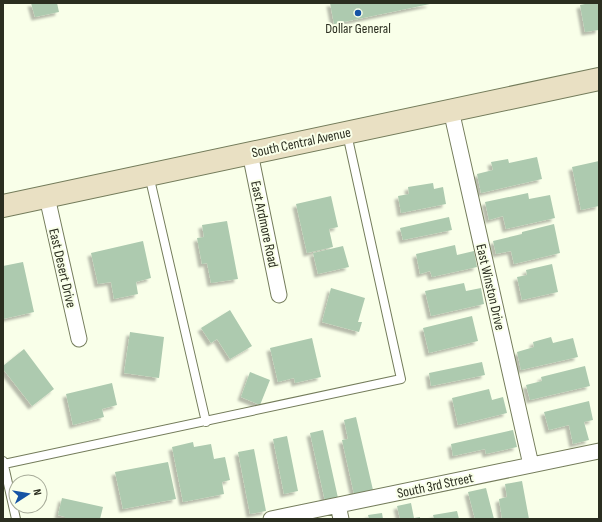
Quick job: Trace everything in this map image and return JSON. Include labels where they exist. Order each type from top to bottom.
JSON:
[{"type":"main road","name":"South Central Avenue","points":[[3,206],[599,79]]},
{"type":"street","name":"East Winston Drive","points":[[451,110],[531,465]]},
{"type":"street","name":"East Ardmore Road","points":[[250,153],[280,295]]},
{"type":"street","name":"East Desert Drive","points":[[47,197],[79,339]]},
{"type":"street","name":"South 3rd Street","points":[[271,519],[339,512],[531,465],[599,451]]},
{"type":"lane","points":[[16,519],[3,463],[206,422],[401,379],[347,133]]},
{"type":"lane","points":[[149,175],[206,422]]},
{"type":"building","points":[[31,3],[57,3],[59,12],[35,17]]},
{"type":"building","name":"Dollar General","points":[[330,3],[430,3],[430,4],[334,24]]},
{"type":"building","points":[[599,3],[599,30],[585,32],[580,5]]},
{"type":"building","points":[[537,157],[542,179],[481,193],[477,174],[493,170],[491,162],[508,159],[509,163]]},
{"type":"building","points":[[599,161],[599,206],[581,210],[572,167]]},
{"type":"building","points":[[433,183],[434,189],[443,187],[446,204],[401,213],[398,196],[409,194],[408,187]]},
{"type":"building","points":[[528,193],[529,199],[550,195],[555,218],[506,229],[503,216],[489,220],[485,202]]},
{"type":"building","points":[[331,196],[338,227],[329,229],[333,247],[307,253],[296,204]]},
{"type":"building","points":[[449,217],[452,230],[403,240],[400,228]]},
{"type":"building","points":[[227,221],[238,279],[211,283],[207,263],[202,264],[197,238],[204,237],[202,225]]},
{"type":"building","points":[[554,224],[560,253],[514,264],[511,251],[496,254],[493,241]]},
{"type":"building","points":[[143,241],[151,278],[136,282],[138,294],[114,299],[111,282],[98,284],[91,253]]},
{"type":"building","points":[[455,245],[457,255],[474,251],[477,267],[432,277],[430,271],[420,274],[416,254]]},
{"type":"building","points":[[343,246],[349,267],[318,274],[313,253]]},
{"type":"building","points":[[23,262],[34,312],[3,319],[3,266]]},
{"type":"building","points":[[552,264],[558,292],[522,300],[517,277],[527,275],[526,270]]},
{"type":"building","points":[[464,283],[466,291],[481,288],[484,304],[431,316],[425,291]]},
{"type":"building","points":[[331,288],[365,298],[358,322],[362,322],[359,332],[322,322]]},
{"type":"building","points":[[230,310],[252,346],[230,359],[217,339],[211,343],[201,328]]},
{"type":"building","points":[[472,316],[478,341],[429,353],[423,328]]},
{"type":"building","points":[[130,332],[164,337],[159,378],[124,373]]},
{"type":"building","points":[[551,337],[553,343],[573,338],[578,357],[521,370],[517,352],[534,347],[533,342]]},
{"type":"building","points":[[312,338],[321,377],[295,383],[294,378],[278,382],[270,348]]},
{"type":"building","points":[[24,349],[54,389],[32,406],[3,369],[3,366]]},
{"type":"building","points":[[482,362],[485,375],[431,386],[429,373]]},
{"type":"building","points":[[585,366],[590,386],[530,400],[526,385],[542,381],[541,377]]},
{"type":"building","points":[[250,372],[270,380],[260,405],[241,397]]},
{"type":"building","points":[[112,383],[117,405],[102,409],[104,417],[73,425],[66,394]]},
{"type":"building","points":[[489,389],[492,400],[503,397],[507,413],[458,425],[452,398]]},
{"type":"building","points":[[589,401],[593,420],[584,422],[589,440],[573,444],[569,425],[549,430],[544,412]]},
{"type":"building","points":[[356,417],[373,490],[354,494],[342,440],[348,439],[344,420]]},
{"type":"building","points":[[323,430],[338,498],[325,501],[310,433]]},
{"type":"building","points":[[513,430],[517,447],[486,454],[485,449],[453,456],[451,444]]},
{"type":"building","points":[[287,436],[298,491],[284,494],[273,439]]},
{"type":"building","points":[[193,442],[194,447],[211,444],[214,459],[225,457],[230,480],[222,482],[224,494],[183,502],[172,447]]},
{"type":"building","points":[[254,449],[266,511],[250,514],[238,452]]},
{"type":"building","points":[[168,462],[176,499],[123,509],[115,472]]},
{"type":"building","points":[[522,481],[529,519],[502,519],[499,499],[507,497],[505,484]]},
{"type":"building","points":[[486,488],[494,519],[475,519],[468,492]]},
{"type":"building","points":[[62,498],[103,507],[100,519],[65,519],[65,517],[58,515]]},
{"type":"building","points":[[411,503],[414,518],[420,517],[420,519],[400,519],[397,506]]},
{"type":"building","points":[[457,511],[459,519],[434,519],[433,515]]},
{"type":"building","points":[[382,513],[383,519],[369,519],[368,515]]},
{"type":"place","name":"Dollar General","points":[[358,13]]}]
